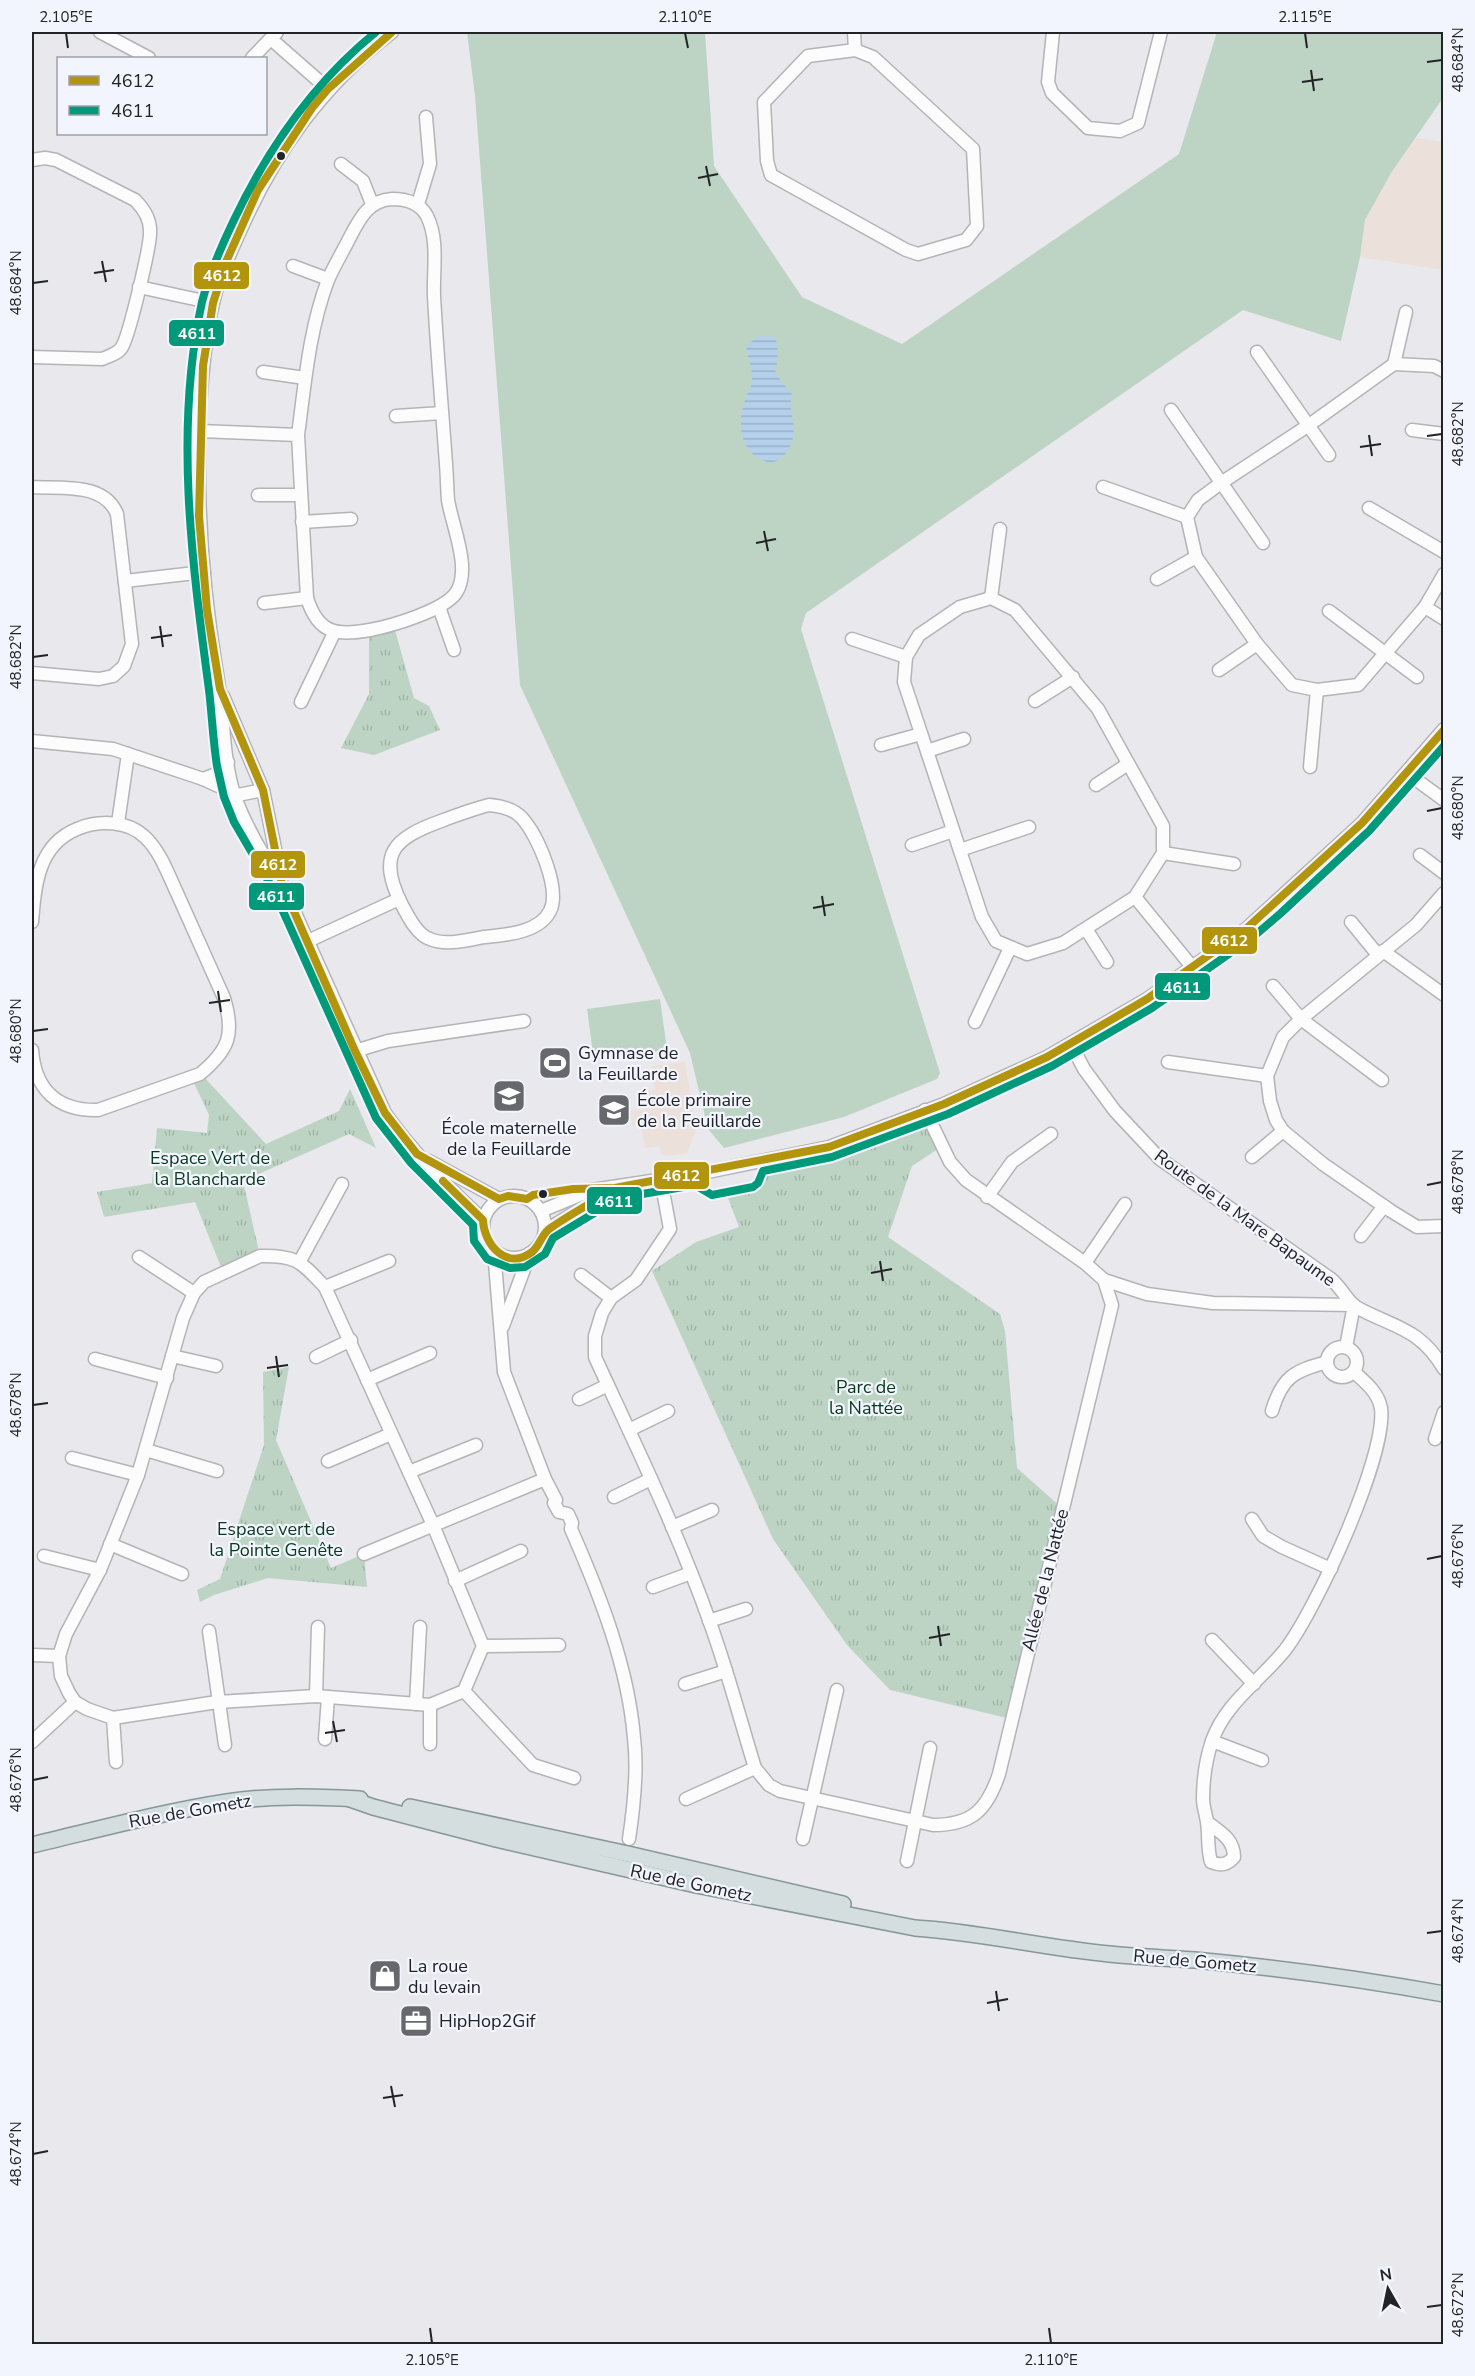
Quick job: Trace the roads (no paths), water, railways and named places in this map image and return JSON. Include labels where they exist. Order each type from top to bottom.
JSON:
[{"type":"main road","name":"Rue de Gometz","points":[[32,1845],[229,1801],[273,1797],[350,1799],[374,1807],[438,1817],[580,1851],[767,1900],[915,1928],[947,1930],[1032,1945],[1109,1954],[1257,1966],[1377,1982],[1443,1994]]},
{"type":"street","points":[[100,32],[147,57]]},
{"type":"street","points":[[392,32],[328,89],[295,132],[258,190],[226,262],[213,303],[203,366],[199,431],[199,516],[212,646],[220,689],[220,711],[234,792],[243,817],[282,884],[355,1051],[385,1113],[417,1154],[483,1220]]},
{"type":"street","points":[[854,32],[855,50]]},
{"type":"street","points":[[1053,32],[1048,82],[1052,93],[1088,128],[1120,131],[1138,123],[1161,32]]},
{"type":"street","points":[[253,57],[274,35],[328,89]]},
{"type":"street","points":[[855,50],[873,57],[973,149],[977,226],[966,240],[918,254],[906,250],[771,176],[767,161],[764,102],[808,56],[855,50]]},
{"type":"street","points":[[418,204],[430,164],[426,117]]},
{"type":"street","points":[[32,160],[45,158],[56,160],[135,200],[144,209],[150,233],[139,287],[122,347],[113,355],[102,359],[32,357]]},
{"type":"street","points":[[341,164],[363,181],[372,204]]},
{"type":"street","points":[[393,199],[418,204],[426,213],[434,243],[434,296],[448,500],[463,572],[456,592],[439,607],[379,628],[345,634],[334,633],[318,620],[307,598],[298,435],[312,336],[328,279],[357,224],[372,204],[393,199]]},
{"type":"street","points":[[293,266],[328,279]]},
{"type":"street","points":[[139,287],[213,303]]},
{"type":"street","points":[[1394,364],[1406,312]]},
{"type":"street","points":[[1257,352],[1329,456]]},
{"type":"street","points":[[1443,371],[1434,366],[1394,364],[1309,425],[1221,483],[1198,500],[1187,517],[1196,557],[1257,644],[1292,685],[1317,690],[1358,685],[1425,607],[1443,574]]},
{"type":"street","points":[[263,372],[305,378]]},
{"type":"street","points":[[1172,410],[1263,543]]},
{"type":"street","points":[[396,416],[442,413]]},
{"type":"street","points":[[1412,430],[1443,434]]},
{"type":"street","points":[[199,431],[298,435]]},
{"type":"street","points":[[32,487],[90,491],[102,495],[113,504],[117,514],[132,644],[123,666],[113,676],[99,680],[32,673]]},
{"type":"street","points":[[1103,487],[1187,517]]},
{"type":"street","points":[[258,495],[301,495]]},
{"type":"street","points":[[1369,508],[1443,552]]},
{"type":"street","points":[[302,522],[351,519]]},
{"type":"street","points":[[991,598],[1000,529]]},
{"type":"street","points":[[1157,579],[1196,557]]},
{"type":"street","points":[[125,581],[204,572]]},
{"type":"street","points":[[264,603],[307,598]]},
{"type":"street","points":[[991,598],[1016,610],[1098,709],[1163,826],[1163,853],[1135,897],[1063,943],[1027,954],[996,941],[982,917],[904,682],[906,657],[919,634],[960,607],[991,598]]},
{"type":"street","points":[[439,607],[454,650]]},
{"type":"street","points":[[1425,607],[1443,619]]},
{"type":"street","points":[[1329,611],[1418,677]]},
{"type":"street","points":[[301,702],[334,633]]},
{"type":"street","points":[[852,639],[906,657]]},
{"type":"street","points":[[1219,670],[1257,644]]},
{"type":"street","points":[[1035,701],[1073,677]]},
{"type":"street","points":[[220,689],[262,790],[282,884]]},
{"type":"street","points":[[1310,767],[1317,690]]},
{"type":"street","points":[[541,1211],[592,1190],[661,1180],[829,1148],[1004,1078],[1071,1044],[1147,999],[1193,968],[1274,905],[1362,823],[1443,729]]},
{"type":"street","points":[[881,746],[921,734]]},
{"type":"street","points":[[927,751],[964,739]]},
{"type":"street","points":[[32,741],[99,746],[203,779],[238,795],[262,790]]},
{"type":"street","points":[[118,823],[128,754]]},
{"type":"street","points":[[203,779],[216,774],[228,762]]},
{"type":"street","points":[[1096,785],[1128,764]]},
{"type":"street","points":[[1407,773],[1443,800]]},
{"type":"street","points":[[489,805],[500,806],[521,817],[553,881],[554,897],[550,912],[529,929],[448,942],[435,942],[424,937],[399,899],[390,859],[399,842],[416,830],[489,805]]},
{"type":"street","points":[[32,922],[40,867],[53,846],[76,829],[96,823],[118,823],[145,836],[163,863],[224,998],[229,1015],[230,1032],[225,1047],[214,1062],[200,1074],[98,1110],[83,1110],[65,1106],[47,1091],[36,1072],[32,1050]]},
{"type":"street","points":[[960,850],[1029,827]]},
{"type":"street","points":[[912,845],[953,831]]},
{"type":"street","points":[[1163,853],[1234,864]]},
{"type":"street","points":[[1420,855],[1443,873]]},
{"type":"street","points":[[1443,893],[1416,925],[1301,1019],[1283,1037],[1267,1076],[1270,1101],[1283,1131],[1323,1164],[1417,1227],[1443,1226]]},
{"type":"street","points":[[1135,897],[1193,968]]},
{"type":"street","points":[[308,941],[399,899]]},
{"type":"street","points":[[1351,921],[1380,953],[1443,995]]},
{"type":"street","points":[[1086,929],[1107,962]]},
{"type":"street","points":[[975,1022],[1010,948]]},
{"type":"street","points":[[1273,986],[1301,1019],[1382,1080]]},
{"type":"street","points":[[355,1051],[388,1041],[524,1021]]},
{"type":"street","name":"Route de la Mare Bapaume","points":[[1071,1044],[1084,1069],[1115,1111],[1160,1159],[1331,1279],[1346,1293],[1354,1305],[1407,1330],[1425,1344],[1443,1367]]},
{"type":"street","points":[[1168,1062],[1267,1076]]},
{"type":"street","points":[[925,1110],[950,1162],[966,1180],[987,1197],[1085,1263],[1104,1280],[1148,1294],[1213,1303],[1354,1305],[1346,1347]]},
{"type":"street","points":[[1252,1157],[1283,1131]]},
{"type":"street","points":[[987,1197],[1012,1162],[1051,1134]]},
{"type":"street","points":[[417,1154],[499,1199]]},
{"type":"street","name":"Allée de la Nattée","points":[[661,1180],[670,1229],[636,1280],[611,1298],[602,1313],[595,1336],[595,1357],[691,1573],[726,1671],[755,1768],[769,1785],[780,1791],[933,1825],[952,1825],[966,1820],[982,1809],[992,1794],[1109,1321],[1112,1305],[1104,1280]]},
{"type":"street","points":[[300,1261],[342,1184]]},
{"type":"street","points":[[545,1231],[615,1188]]},
{"type":"street","points":[[502,1330],[530,1253],[542,1240],[545,1231],[541,1211],[527,1198],[508,1196],[499,1199],[486,1212],[483,1220],[484,1237],[494,1251],[504,1372],[556,1500],[554,1503],[559,1512],[568,1514],[572,1523],[571,1529],[591,1576],[623,1673],[634,1739],[634,1808],[629,1839]]},
{"type":"street","points":[[1085,1263],[1125,1204]]},
{"type":"street","points":[[1361,1236],[1384,1206]]},
{"type":"street","points":[[494,1251],[512,1258],[530,1253]]},
{"type":"street","points":[[272,1256],[300,1261],[325,1287],[410,1472],[483,1646],[464,1691],[430,1705],[322,1697],[217,1702],[113,1718],[87,1709],[75,1702],[62,1676],[59,1656],[66,1634],[100,1570],[138,1475],[183,1318],[194,1293],[204,1282],[260,1257],[272,1256]]},
{"type":"street","points":[[139,1257],[194,1293]]},
{"type":"street","points":[[325,1287],[389,1261]]},
{"type":"street","points":[[581,1275],[611,1298]]},
{"type":"street","points":[[316,1357],[351,1340]]},
{"type":"street","points":[[1346,1347],[1351,1349],[1357,1358],[1357,1368],[1345,1377],[1334,1375],[1330,1372],[1327,1362],[1333,1350],[1346,1347]]},
{"type":"street","points":[[368,1380],[430,1353]]},
{"type":"street","points":[[172,1356],[216,1366]]},
{"type":"street","points":[[95,1359],[167,1378]]},
{"type":"street","points":[[1272,1411],[1278,1391],[1291,1377],[1301,1369],[1327,1362]]},
{"type":"street","points":[[1207,1822],[1203,1801],[1205,1772],[1212,1741],[1229,1709],[1285,1649],[1308,1614],[1331,1569],[1367,1476],[1381,1425],[1380,1405],[1372,1389],[1354,1372]]},
{"type":"street","points":[[579,1399],[608,1385]]},
{"type":"street","points":[[629,1430],[668,1411]]},
{"type":"street","points":[[1435,1439],[1443,1412]]},
{"type":"street","points":[[328,1461],[391,1434]]},
{"type":"street","points":[[410,1472],[476,1445]]},
{"type":"street","points":[[146,1450],[217,1471]]},
{"type":"street","points":[[72,1458],[138,1475]]},
{"type":"street","points":[[364,1554],[546,1479]]},
{"type":"street","points":[[614,1497],[651,1479]]},
{"type":"street","points":[[672,1527],[712,1510]]},
{"type":"street","points":[[1252,1520],[1263,1536],[1331,1569]]},
{"type":"street","points":[[110,1544],[182,1574]]},
{"type":"street","points":[[455,1581],[521,1551]]},
{"type":"street","points":[[44,1556],[100,1570]]},
{"type":"street","points":[[653,1587],[691,1573]]},
{"type":"street","points":[[709,1621],[746,1609]]},
{"type":"street","points":[[318,1627],[325,1739]]},
{"type":"street","points":[[416,1704],[420,1627]]},
{"type":"street","points":[[209,1631],[217,1702],[225,1746]]},
{"type":"street","points":[[1212,1640],[1254,1684]]},
{"type":"street","points":[[483,1646],[559,1645]]},
{"type":"street","points":[[32,1655],[59,1656]]},
{"type":"street","points":[[685,1684],[726,1671]]},
{"type":"street","points":[[803,1839],[837,1690]]},
{"type":"street","points":[[464,1691],[533,1765],[574,1778]]},
{"type":"street","points":[[32,1742],[75,1702]]},
{"type":"street","points":[[430,1705],[430,1744]]},
{"type":"street","points":[[113,1718],[116,1762]]},
{"type":"street","points":[[1212,1741],[1262,1760]]},
{"type":"street","points":[[907,1861],[930,1748]]},
{"type":"street","points":[[686,1800],[755,1768]]},
{"type":"water","points":[[757,337],[775,338],[778,346],[775,370],[792,394],[794,432],[787,452],[779,460],[772,462],[758,458],[747,447],[741,424],[743,407],[752,382],[746,346]]},
{"type":"place","name":"Gymnase de la Feuillarde","points":[[555,1063]]},
{"type":"place","name":"École maternelle de la Feuillarde","points":[[509,1096]]},
{"type":"place","name":"École primaire de la Feuillarde","points":[[614,1110]]},
{"type":"place","name":"La roue du levain","points":[[385,1976]]},
{"type":"place","name":"HipHop2Gif","points":[[416,2021]]},
{"type":"park label","name":"Espace Vert de la Blancharde","points":[[210,1168]]},
{"type":"park label","name":"Parc de la Nattée","points":[[866,1397]]},
{"type":"park label","name":"Espace vert de la Pointe Genête","points":[[276,1540]]}]
